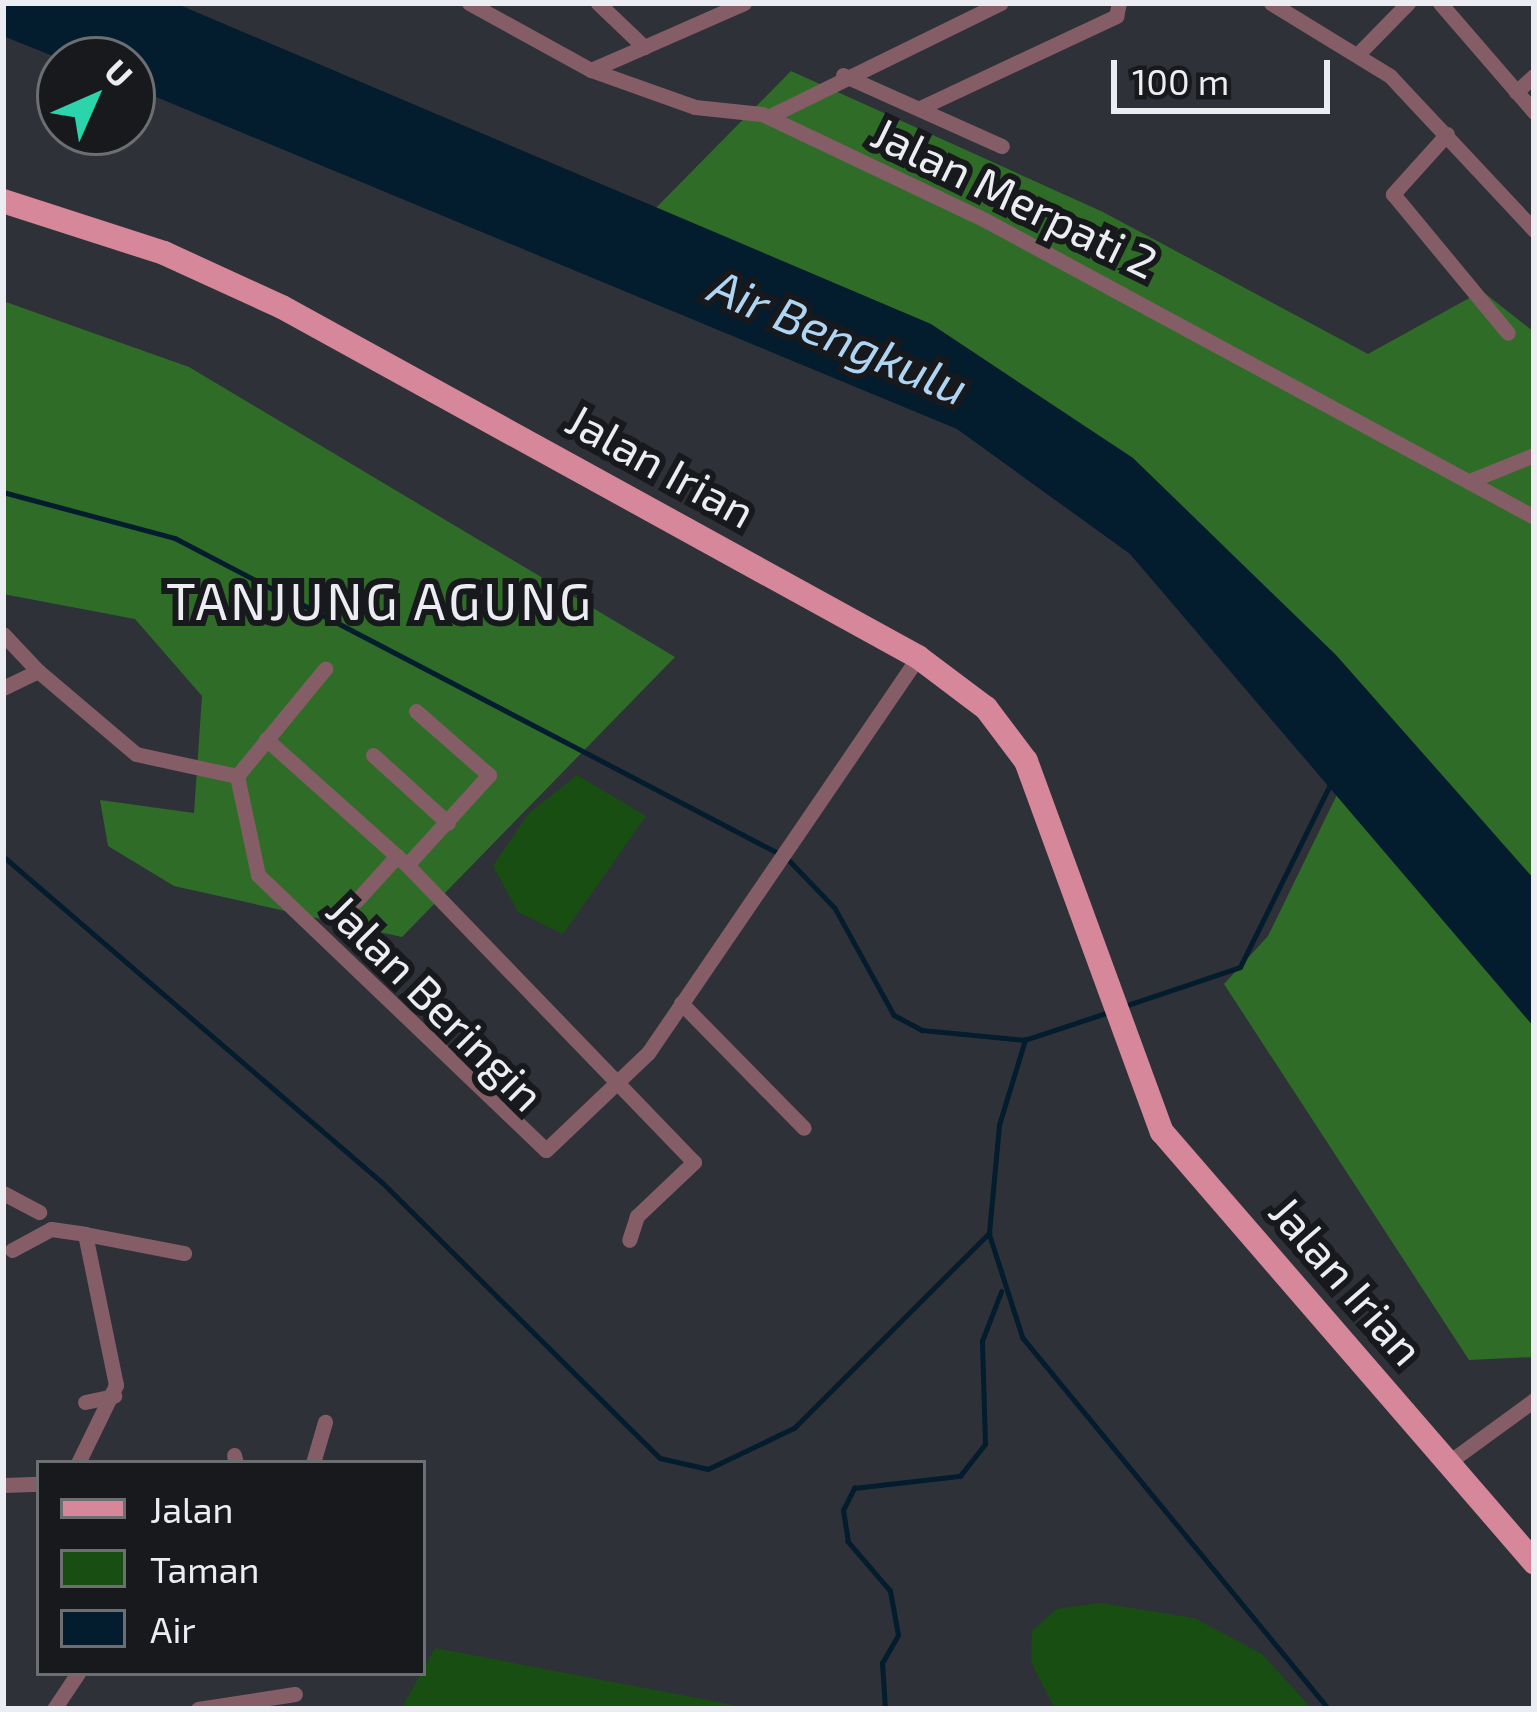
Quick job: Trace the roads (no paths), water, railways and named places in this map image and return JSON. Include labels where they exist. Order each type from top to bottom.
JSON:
[{"type":"main road","name":"Jalan Irian","points":[[3,201],[164,253],[282,307],[918,657],[1016,742],[1121,1039],[1162,1132],[1534,1562]]},
{"type":"street","name":"Jalan Merpati 2","points":[[469,3],[591,70],[694,107],[768,117],[1223,342],[1534,517]]},
{"type":"street","points":[[598,3],[644,46]]},
{"type":"street","points":[[591,70],[744,3]]},
{"type":"street","points":[[768,117],[844,75],[1000,3]]},
{"type":"street","points":[[920,109],[1116,16],[1119,3]]},
{"type":"street","points":[[1270,3],[1360,52],[1530,218]]},
{"type":"street","points":[[1360,52],[1408,3]]},
{"type":"street","points":[[1440,3],[1534,112]]},
{"type":"street","points":[[844,75],[1001,146]]},
{"type":"street","points":[[1516,92],[1534,76]]},
{"type":"street","points":[[1448,134],[1393,194],[1508,333]]},
{"type":"street","points":[[1472,480],[1534,454]]},
{"type":"street","points":[[3,634],[124,748],[237,776],[325,669]]},
{"type":"street","name":"Jalan Beringin","points":[[237,776],[258,875],[528,1142],[550,1149],[619,1085],[681,1003],[918,657]]},
{"type":"street","points":[[3,688],[38,671]]},
{"type":"street","points":[[356,902],[448,823],[489,775],[416,711]]},
{"type":"street","points":[[266,739],[402,861],[694,1162],[638,1216],[629,1240]]},
{"type":"street","points":[[373,755],[448,823]]},
{"type":"street","points":[[681,1003],[804,1128]]},
{"type":"street","points":[[3,1193],[39,1212]]},
{"type":"street","points":[[6,1250],[51,1229],[184,1253]]},
{"type":"street","points":[[81,1460],[114,1396],[85,1234]]},
{"type":"street","points":[[86,1402],[114,1396]]},
{"type":"street","points":[[1449,1462],[1534,1400]]},
{"type":"street","points":[[315,1460],[325,1422]]},
{"type":"street","points":[[3,1485],[36,1484]]},
{"type":"street","points":[[54,1709],[76,1676]]},
{"type":"street","points":[[198,1709],[295,1694]]},
{"type":"water","name":"Air Bengkulu","points":[[3,3],[175,3],[931,324],[1133,458],[1336,655],[1534,879],[1534,1027],[1130,554],[957,429],[156,97],[156,36],[36,36],[36,49],[3,36]]},
{"type":"waterway","points":[[3,492],[175,538],[778,853]]},
{"type":"waterway","points":[[1125,1006],[1240,967],[1330,785]]},
{"type":"waterway","points":[[3,856],[383,1183],[660,1458],[708,1469],[794,1428],[989,1233],[999,1125],[1025,1040]]},
{"type":"waterway","points":[[788,859],[835,908],[894,1015],[922,1030],[1025,1040],[1109,1012]]},
{"type":"waterway","points":[[989,1233],[1023,1338],[1329,1709]]},
{"type":"waterway","points":[[885,1709],[882,1663],[898,1635],[890,1591],[848,1542],[843,1510],[854,1488],[960,1476],[985,1444],[982,1341],[1001,1292]]},
{"type":"district","name":"TANJUNG AGUNG","points":[[380,600]]}]
